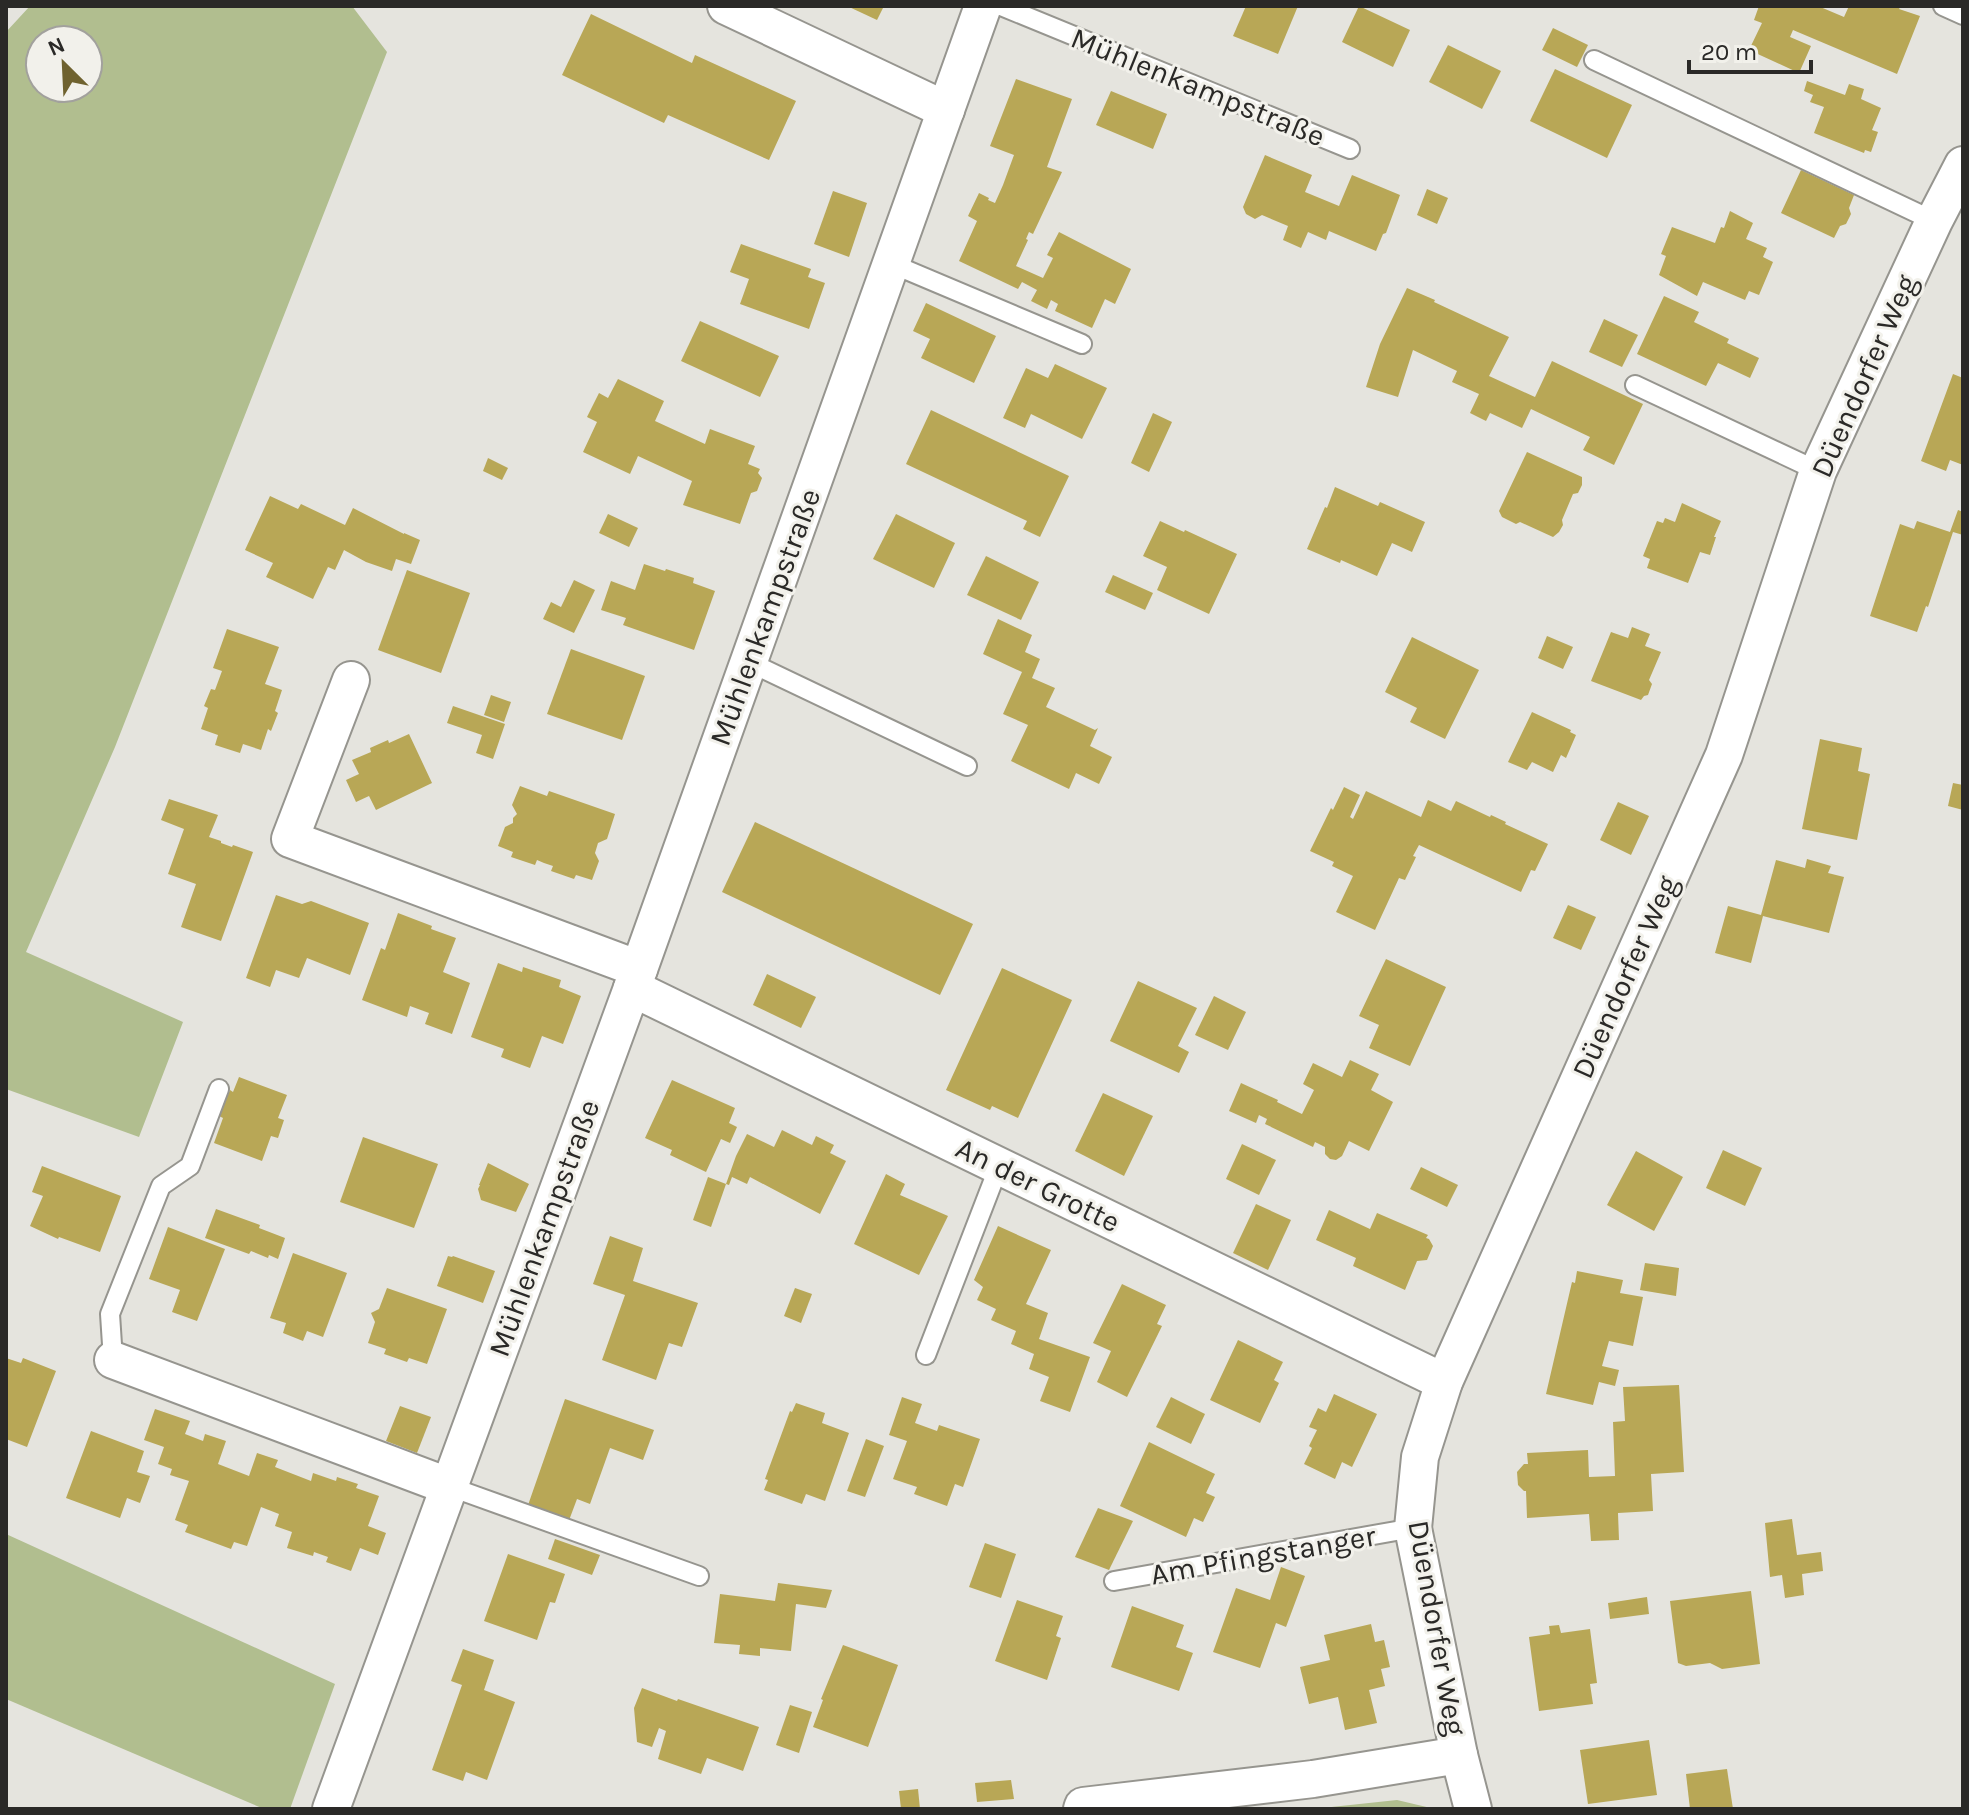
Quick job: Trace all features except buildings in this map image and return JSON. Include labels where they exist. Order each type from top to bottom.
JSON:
[{"type":"street","points":[[726,6],[946,110]]},
{"type":"street","name":"Mühlenkampstraße","points":[[331,1809],[636,979],[983,6]]},
{"type":"street","name":"Düendorfer Weg","points":[[1473,1809],[1459,1755],[1413,1528],[1420,1457],[1444,1382],[1724,755],[1818,471],[1963,165]]},
{"type":"street","points":[[351,680],[290,839],[636,979]]},
{"type":"street","name":"An der Grotte","points":[[636,979],[999,1166],[1444,1382]]},
{"type":"street","points":[[113,1360],[448,1486]]},
{"type":"street","points":[[1082,1809],[1083,1806],[1313,1779],[1459,1755]]},
{"type":"lane","name":"Mühlenkampstraße","points":[[1001,6],[1350,149]]},
{"type":"lane","points":[[1943,6],[1963,15]]},
{"type":"lane","points":[[1594,60],[1934,221]]},
{"type":"lane","points":[[890,263],[1082,344]]},
{"type":"lane","points":[[1635,385],[1818,471]]},
{"type":"lane","points":[[749,662],[967,766]]},
{"type":"lane","points":[[113,1360],[110,1314],[161,1186],[190,1166],[219,1089]]},
{"type":"lane","points":[[926,1355],[999,1166]]},
{"type":"lane","points":[[448,1486],[699,1576]]},
{"type":"lane","name":"Am Pfingstanger","points":[[1114,1581],[1413,1528]]},
{"type":"green space","points":[[30,6],[352,6],[387,52],[115,747],[26,952],[183,1022],[139,1137],[6,1089],[6,32]]},
{"type":"green space","points":[[6,1534],[335,1684],[290,1809],[264,1809],[6,1699]]},
{"type":"green space","points":[[1397,1800],[1435,1809],[1322,1809],[1322,1808]]}]
